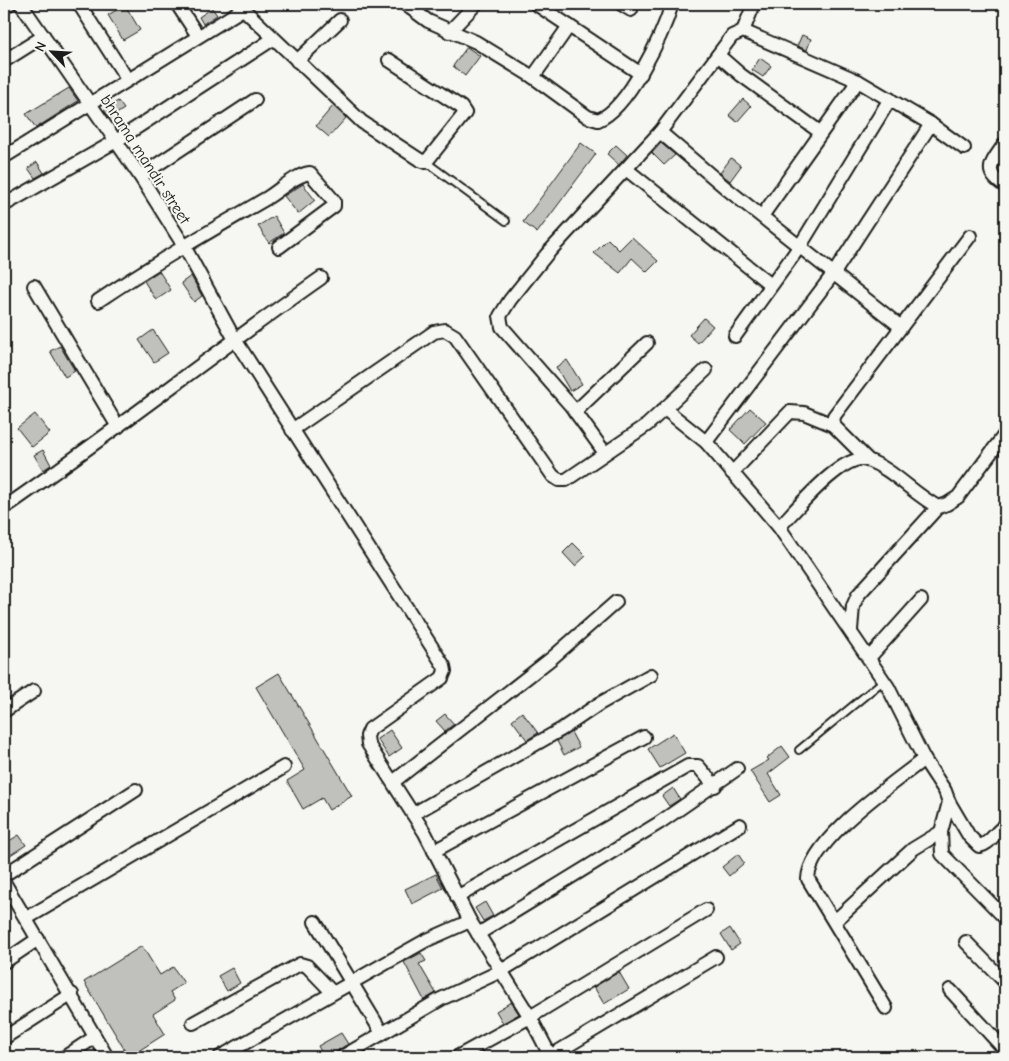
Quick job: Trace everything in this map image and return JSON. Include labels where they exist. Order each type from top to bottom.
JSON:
[{"type":"street","points":[[4,7],[9,4]]},
{"type":"street","name":"bhrama mandir street","points":[[21,4],[140,176],[184,246],[234,338],[444,666],[445,671],[442,678],[370,729],[366,736],[368,744],[393,782]]},
{"type":"street","points":[[80,4],[127,79]]},
{"type":"street","points":[[176,4],[198,36]]},
{"type":"street","points":[[405,4],[428,21],[449,32],[476,42],[534,77],[588,117],[598,120],[610,112],[641,74],[672,4]]},
{"type":"street","points":[[449,32],[476,4]]},
{"type":"street","points":[[536,4],[641,74]]},
{"type":"street","points":[[605,453],[575,412],[502,327],[500,316],[510,300],[547,254],[660,132],[732,36],[743,31],[754,4]]},
{"type":"street","points":[[4,157],[89,102],[198,36],[241,6],[273,39],[362,122],[426,162],[465,113],[461,107],[389,60]]},
{"type":"street","points":[[298,61],[340,20]]},
{"type":"street","points":[[534,77],[569,26]]},
{"type":"street","points":[[743,31],[858,81],[931,124],[964,148]]},
{"type":"street","points":[[4,61],[44,36]]},
{"type":"street","points":[[4,205],[116,141],[273,39]]},
{"type":"street","points":[[718,55],[741,75],[820,132]]},
{"type":"street","points":[[762,216],[858,81]]},
{"type":"street","points":[[140,176],[255,100]]},
{"type":"street","points":[[735,336],[800,246],[890,100]]},
{"type":"street","points":[[706,442],[834,273],[931,124]]},
{"type":"street","points":[[660,132],[901,327]]},
{"type":"street","points":[[1005,143],[990,166],[990,173],[994,179],[1005,186]]},
{"type":"street","points":[[626,169],[771,285]]},
{"type":"street","points":[[98,301],[184,246],[304,174],[310,173],[334,201],[334,206],[280,247]]},
{"type":"street","points":[[833,425],[837,411],[970,236]]},
{"type":"street","points":[[4,508],[118,427],[234,338],[321,278]]},
{"type":"street","points":[[34,286],[118,427]]},
{"type":"street","points":[[292,430],[434,332],[445,330],[455,336],[553,476],[559,480],[566,480],[666,410],[706,370]]},
{"type":"street","points":[[575,412],[647,343]]},
{"type":"street","points":[[666,410],[706,442],[779,527],[869,658],[924,759],[946,790],[950,802],[969,836],[979,846],[986,844],[998,830],[1005,826]]},
{"type":"street","points":[[732,473],[790,412],[804,413],[833,425],[868,460],[938,507]]},
{"type":"street","points":[[851,630],[853,606],[858,595],[938,507],[948,504],[958,497],[1005,434]]},
{"type":"street","points":[[779,527],[836,470],[847,462],[858,458],[868,460]]},
{"type":"street","points":[[869,658],[921,600]]},
{"type":"street","points":[[616,602],[552,658],[393,782],[434,851],[470,922],[530,1017],[550,1057],[716,957]]},
{"type":"street","points":[[413,814],[562,730],[599,704],[652,674]]},
{"type":"street","points":[[4,711],[34,691]]},
{"type":"street","points":[[434,851],[644,737]]},
{"type":"street","points":[[886,1008],[808,879],[810,864],[817,852],[835,832],[924,759]]},
{"type":"street","points":[[457,897],[688,766],[698,766],[715,786]]},
{"type":"street","points":[[27,918],[284,767]]},
{"type":"street","points":[[478,934],[715,786],[737,769]]},
{"type":"street","points":[[4,875],[136,790]]},
{"type":"street","points":[[950,802],[942,832],[940,849],[942,854],[1005,918]]},
{"type":"street","points":[[342,1057],[441,999],[501,971],[740,825]]},
{"type":"street","points":[[835,922],[912,849],[942,832]]},
{"type":"street","points":[[4,882],[8,900],[27,918],[107,1057]]},
{"type":"street","points":[[457,1057],[530,1017],[706,910]]},
{"type":"street","points":[[315,922],[382,1033]]},
{"type":"street","points":[[220,1057],[425,941],[470,922]]},
{"type":"street","points":[[4,962],[38,940]]},
{"type":"street","points":[[966,942],[1005,982]]},
{"type":"street","points":[[193,1023],[300,964],[307,966],[332,992]]},
{"type":"street","points":[[950,990],[1005,1050]]},
{"type":"street","points":[[4,1038],[72,994]]},
{"type":"street","points":[[65,1057],[95,1037]]},
{"type":"lane","points":[[426,162],[506,221]]},
{"type":"lane","points":[[799,750],[883,681]]},
{"type":"building","points":[[125,5],[140,30],[123,40],[108,15]]},
{"type":"building","points":[[212,8],[217,15],[203,24],[199,17]]},
{"type":"building","points":[[802,35],[811,39],[807,50],[797,46]]},
{"type":"building","points":[[467,47],[480,56],[465,76],[453,66]]},
{"type":"building","points":[[760,58],[771,66],[763,77],[752,70]]},
{"type":"building","points":[[69,88],[78,101],[36,128],[26,114]]},
{"type":"building","points":[[743,99],[751,106],[737,122],[729,115]]},
{"type":"building","points":[[118,101],[124,109],[110,118],[104,110]]},
{"type":"building","points":[[333,106],[346,118],[329,137],[316,126]]},
{"type":"building","points":[[581,143],[596,154],[537,233],[523,222]]},
{"type":"building","points":[[661,143],[675,155],[664,165],[652,153]]},
{"type":"building","points":[[616,145],[627,155],[619,165],[607,154]]},
{"type":"building","points":[[731,158],[741,166],[730,181],[720,173]]},
{"type":"building","points":[[37,162],[44,173],[35,178],[28,168]]},
{"type":"building","points":[[303,184],[315,200],[298,214],[284,196]]},
{"type":"building","points":[[274,216],[284,233],[269,243],[258,226]]},
{"type":"building","points":[[632,237],[658,261],[647,272],[632,258],[620,273],[594,253],[608,239],[619,250]]},
{"type":"building","points":[[159,271],[171,290],[156,300],[144,281]]},
{"type":"building","points":[[191,276],[202,296],[194,302],[181,283]]},
{"type":"building","points":[[704,318],[713,326],[698,343],[689,335]]},
{"type":"building","points":[[153,330],[168,353],[154,362],[139,340]]},
{"type":"building","points":[[60,346],[75,371],[65,377],[50,351]]},
{"type":"building","points":[[567,360],[582,384],[570,391],[556,367]]},
{"type":"building","points":[[750,408],[766,422],[745,444],[730,430]]},
{"type":"building","points":[[35,414],[50,433],[32,447],[17,428]]},
{"type":"building","points":[[43,450],[51,465],[43,470],[34,455]]},
{"type":"building","points":[[573,543],[586,556],[575,566],[563,553]]},
{"type":"building","points":[[279,673],[352,796],[329,810],[322,798],[303,809],[287,781],[305,770],[256,687]]},
{"type":"building","points":[[522,712],[538,733],[527,740],[512,720]]},
{"type":"building","points":[[445,714],[454,724],[445,731],[436,721]]},
{"type":"building","points":[[390,730],[402,748],[389,757],[377,739]]},
{"type":"building","points":[[571,732],[579,747],[564,755],[557,741]]},
{"type":"building","points":[[673,733],[685,753],[660,768],[648,749]]},
{"type":"building","points":[[782,746],[790,757],[768,774],[781,795],[770,802],[750,771],[769,760],[767,758]]},
{"type":"building","points":[[673,788],[680,799],[669,806],[662,796]]},
{"type":"building","points":[[19,835],[26,845],[4,859],[4,844]]},
{"type":"building","points":[[738,854],[744,863],[729,876],[722,867]]},
{"type":"building","points":[[436,874],[443,888],[412,904],[405,889]]},
{"type":"building","points":[[485,902],[493,916],[483,921],[475,908]]},
{"type":"building","points":[[730,928],[740,944],[731,950],[721,934]]},
{"type":"building","points":[[142,946],[160,975],[173,967],[184,983],[170,992],[175,1000],[153,1014],[165,1034],[129,1057],[84,982]]},
{"type":"building","points":[[421,953],[426,961],[419,964],[436,993],[424,1000],[404,962]]},
{"type":"building","points":[[232,968],[240,983],[227,991],[218,976]]},
{"type":"building","points":[[619,972],[629,989],[604,1004],[594,987]]},
{"type":"building","points":[[511,1002],[519,1014],[503,1023],[496,1011]]},
{"type":"building","points":[[341,1033],[348,1044],[338,1050],[334,1057],[324,1057],[318,1046]]}]
